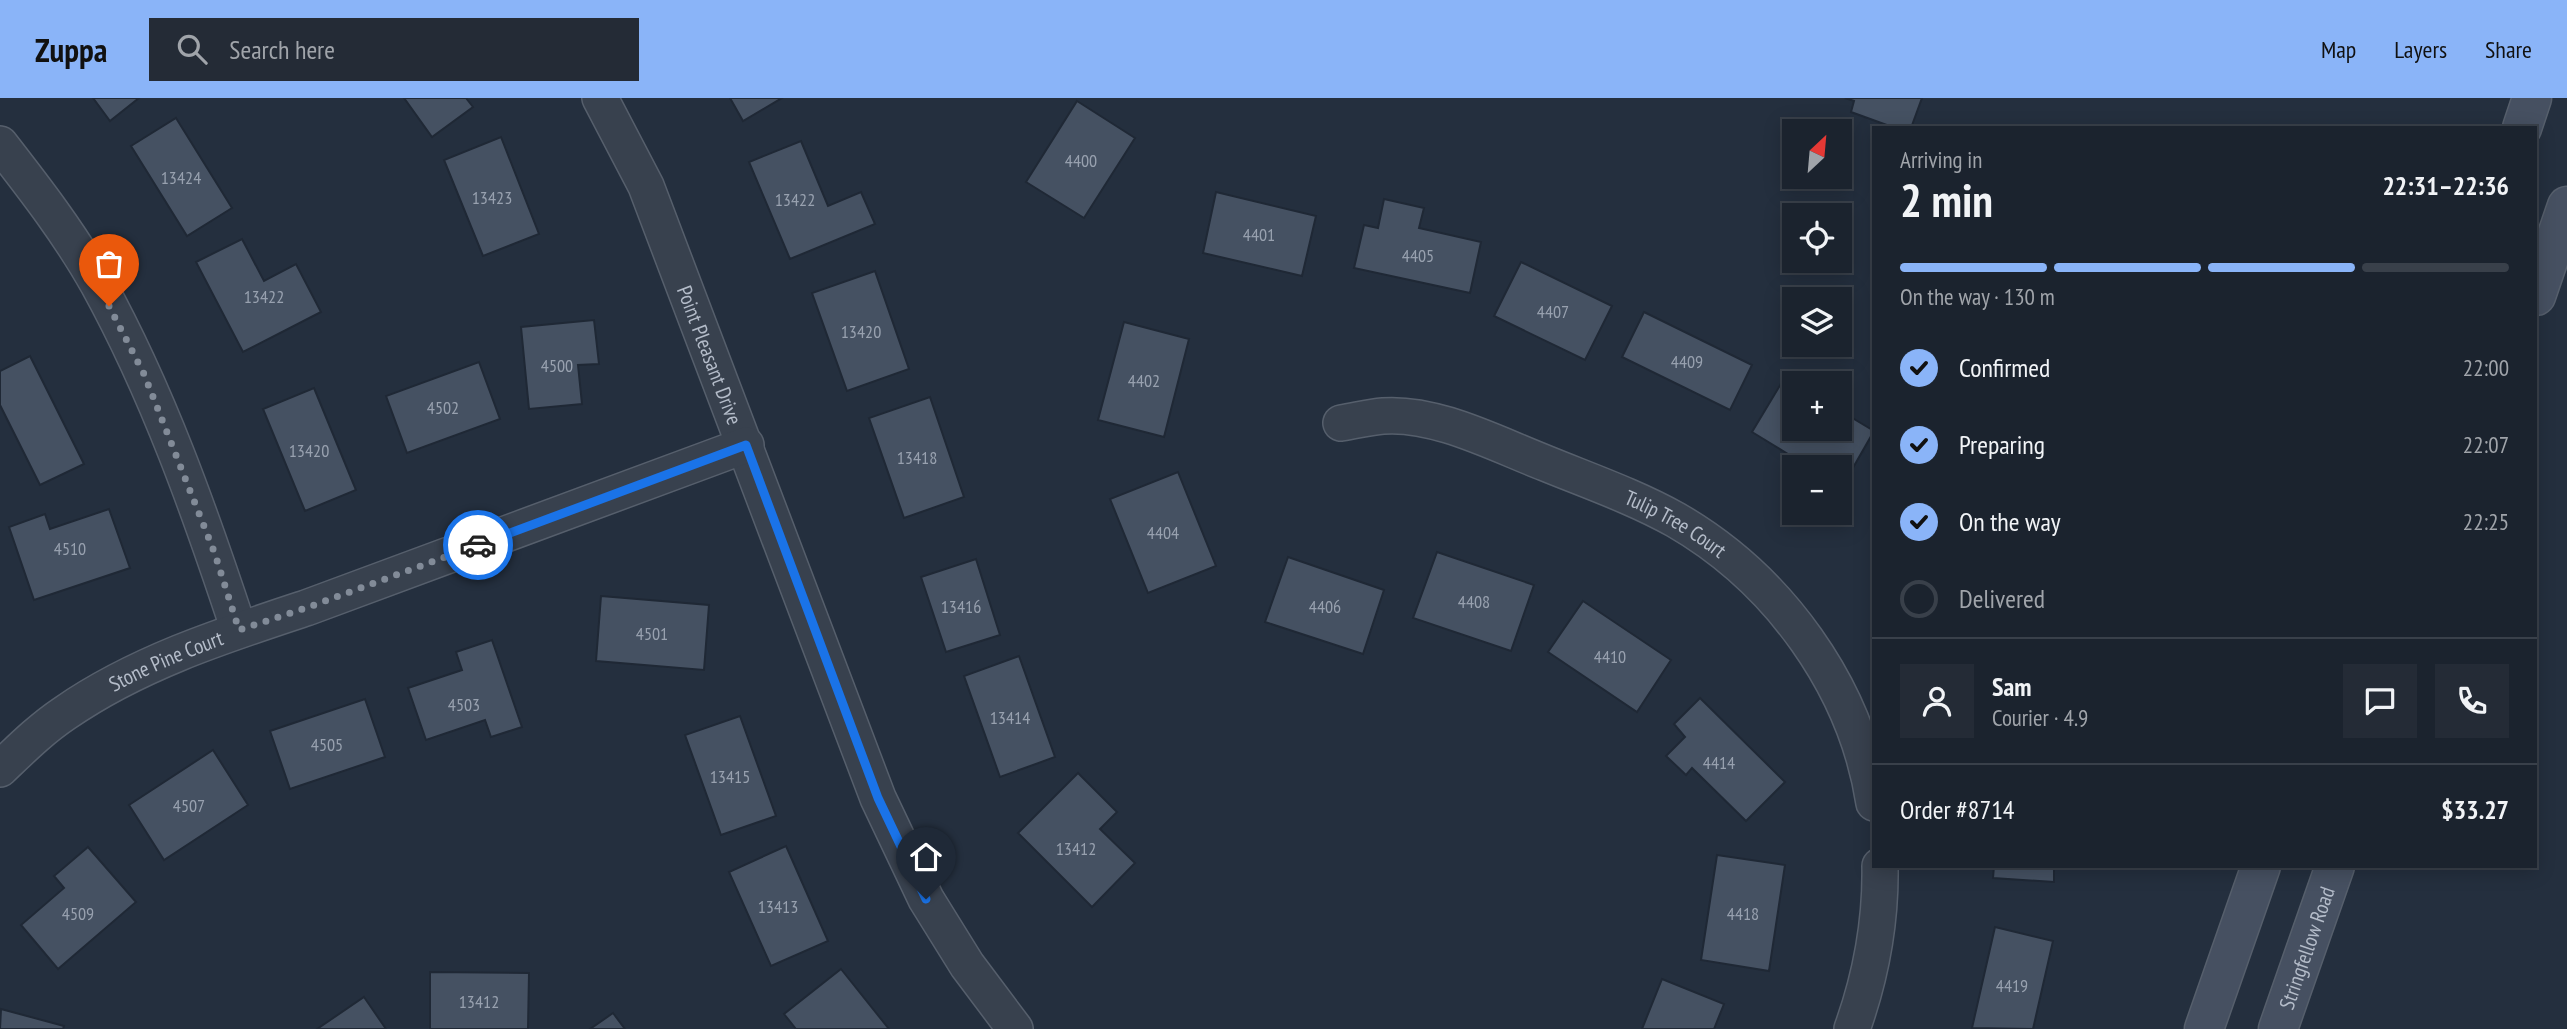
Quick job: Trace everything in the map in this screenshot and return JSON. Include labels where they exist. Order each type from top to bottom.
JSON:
[{"type":"main road","points":[[2523,126],[2532,98]]},
{"type":"main road","points":[[2537,293],[2567,206]]},
{"type":"main road","points":[[2204,1029],[2261,868]]},
{"type":"main road","name":"Stringfellow Road","points":[[2278,1029],[2334,868]]},
{"type":"street","name":"Point Pleasant Drive","points":[[600,98],[646,186],[878,798],[926,899],[967,965],[1015,1029]]},
{"type":"street","points":[[0,144],[43,198],[97,283],[144,374],[215,554],[239,630]]},
{"type":"street","name":"Tulip Tree Court","points":[[1341,423],[1385,416],[1442,422],[1633,499],[1675,519],[1704,537],[1732,558],[1781,606],[1822,661],[1852,723],[1872,790]]},
{"type":"street","name":"Stone Pine Court","points":[[0,769],[66,712],[132,674],[239,630],[306,608],[746,445]]},
{"type":"street","points":[[1852,1029],[1874,955],[1881,900],[1880,868]]},
{"type":"building","points":[[93,98],[139,98],[110,121]]},
{"type":"building","points":[[404,98],[466,98],[473,107],[432,137]]},
{"type":"building","points":[[730,98],[782,98],[743,121]]},
{"type":"building","points":[[1845,98],[1922,98],[1912,126],[1890,126],[1851,112],[1854,101]]},
{"type":"building","points":[[1077,101],[1135,138],[1084,218],[1026,182]]},
{"type":"building","points":[[176,118],[232,208],[187,236],[131,146]]},
{"type":"building","points":[[501,137],[539,234],[483,256],[444,160]]},
{"type":"building","points":[[801,141],[828,206],[861,192],[875,224],[790,259],[749,162]]},
{"type":"building","points":[[1216,192],[1316,216],[1302,276],[1203,253]]},
{"type":"building","points":[[1384,199],[1424,208],[1419,228],[1481,242],[1470,293],[1354,268],[1364,225],[1378,228]]},
{"type":"building","points":[[242,239],[264,281],[296,264],[321,312],[243,352],[196,262]]},
{"type":"building","points":[[1521,262],[1612,306],[1585,360],[1494,316]]},
{"type":"building","points":[[875,271],[909,369],[847,391],[812,293]]},
{"type":"building","points":[[1644,312],[1752,365],[1730,410],[1622,357]]},
{"type":"building","points":[[594,320],[599,364],[578,365],[582,404],[529,409],[521,327]]},
{"type":"building","points":[[1124,322],[1189,339],[1164,437],[1098,420]]},
{"type":"building","points":[[30,356],[84,464],[40,485],[0,405],[0,371]]},
{"type":"building","points":[[479,362],[500,419],[407,453],[386,396]]},
{"type":"building","points":[[1782,382],[1782,441],[1852,441],[1852,418],[1872,430],[1872,434],[1852,470],[1852,455],[1789,455],[1752,432]]},
{"type":"building","points":[[314,388],[356,490],[305,511],[263,409]]},
{"type":"building","points":[[930,397],[964,497],[904,518],[869,418]]},
{"type":"building","points":[[1178,472],[1216,566],[1148,593],[1110,499]]},
{"type":"building","points":[[109,509],[130,568],[34,600],[9,527],[45,514],[50,529]]},
{"type":"building","points":[[1437,552],[1534,585],[1511,651],[1413,618]]},
{"type":"building","points":[[1288,557],[1384,590],[1363,654],[1265,622]]},
{"type":"building","points":[[976,559],[1000,635],[946,652],[921,577]]},
{"type":"building","points":[[601,596],[709,605],[704,670],[596,661]]},
{"type":"building","points":[[1583,601],[1671,660],[1637,712],[1548,652]]},
{"type":"building","points":[[492,640],[522,727],[491,737],[485,720],[426,740],[408,688],[462,670],[456,652]]},
{"type":"building","points":[[1019,656],[1055,757],[1000,777],[964,676]]},
{"type":"building","points":[[1700,698],[1785,782],[1746,821],[1692,768],[1686,775],[1666,756],[1685,737],[1674,724]]},
{"type":"building","points":[[365,699],[385,757],[290,789],[270,731]]},
{"type":"building","points":[[740,716],[776,816],[721,835],[685,735]]},
{"type":"building","points":[[213,750],[248,805],[164,860],[129,805]]},
{"type":"building","points":[[1078,773],[1117,812],[1100,829],[1135,863],[1092,907],[1018,833]]},
{"type":"building","points":[[786,846],[828,941],[771,966],[729,872]]},
{"type":"building","points":[[88,847],[136,902],[58,969],[21,925],[64,888],[54,876]]},
{"type":"building","points":[[1717,855],[1785,865],[1769,971],[1701,960]]},
{"type":"building","points":[[1994,868],[2054,868],[2054,882],[1993,878]]},
{"type":"building","points":[[1995,927],[2053,941],[2033,1029],[1972,1028]]},
{"type":"building","points":[[841,969],[889,1029],[796,1029],[784,1014]]},
{"type":"building","points":[[430,972],[529,973],[528,1029],[430,1029]]},
{"type":"building","points":[[1662,979],[1724,1004],[1714,1029],[1642,1029]]},
{"type":"building","points":[[364,997],[386,1029],[317,1029]]},
{"type":"building","points":[[1,1009],[64,1026],[63,1029],[0,1029]]},
{"type":"building","points":[[613,1013],[625,1029],[590,1029]]},
{"type":"way so far","points":[[109,306],[144,374],[215,554],[239,630],[478,545]]},
{"type":"route","points":[[478,545],[746,445],[878,798],[926,899]]}]
